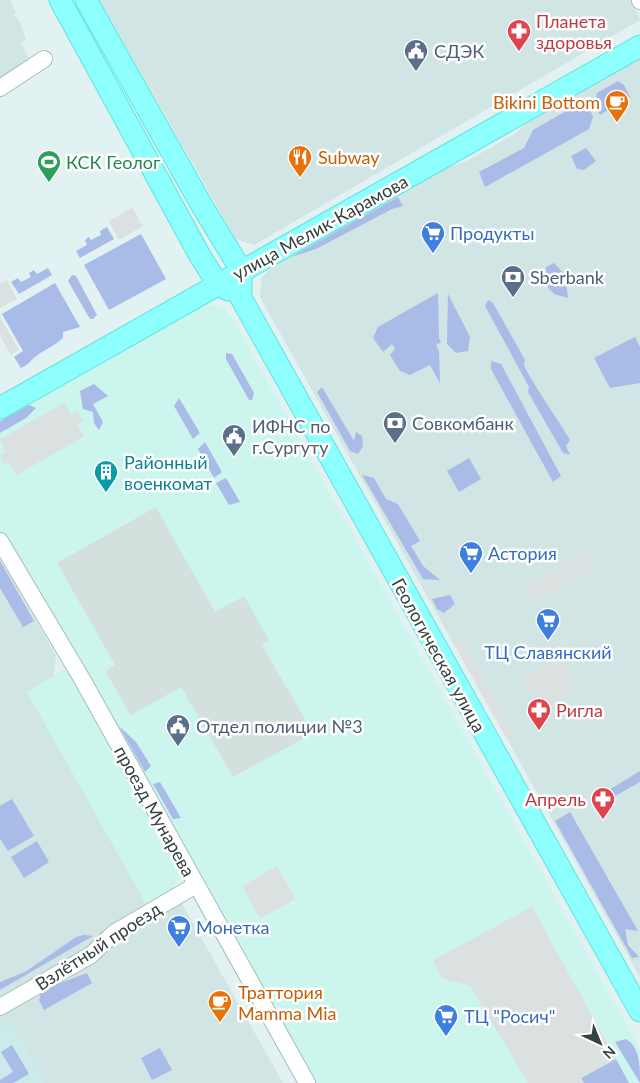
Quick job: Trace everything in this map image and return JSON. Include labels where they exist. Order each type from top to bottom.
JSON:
[{"type":"main road","points":[[60,0],[147,160],[218,284]]},
{"type":"main road","points":[[86,0],[200,204],[241,270]]},
{"type":"main road","name":"улица Мелик-Карамова","points":[[0,408],[640,46]]},
{"type":"main road","name":"Геологическая улица","points":[[241,270],[241,298],[640,1011]]},
{"type":"main road","name":"Геологическая улица","points":[[218,284],[241,298]]},
{"type":"street","points":[[0,88],[44,59]]},
{"type":"street","name":"проезд Мунарева","points":[[0,541],[82,680],[307,1083]]},
{"type":"street","name":"Взлётный проезд","points":[[0,1007],[90,955],[114,933],[196,885]]},
{"type":"shaded area","points":[[0,0],[10,0],[16,12],[14,15],[20,22],[26,40],[21,42],[31,63],[0,80]]},
{"type":"shaded area","points":[[99,0],[631,0],[640,20],[254,245],[236,239]]},
{"type":"shaded area","points":[[640,59],[640,977],[260,297],[262,277],[278,262],[434,172],[467,161],[513,135],[532,119]]},
{"type":"shaded area","points":[[618,81],[624,85],[630,97],[600,115],[594,104],[597,93]]},
{"type":"shaded area","points":[[582,102],[589,107],[593,117],[589,129],[485,187],[479,172],[524,148],[533,130]]},
{"type":"shaded area","points":[[586,148],[596,161],[584,170],[577,169],[571,156]]},
{"type":"shaded area","points":[[398,197],[403,206],[392,209],[316,249],[291,257]]},
{"type":"shaded area","points":[[132,208],[143,226],[119,240],[109,221]]},
{"type":"shaded area","points":[[107,227],[114,239],[80,258],[76,251],[87,245],[85,240],[89,237],[91,240],[101,235],[100,231]]},
{"type":"shaded area","points":[[141,234],[166,279],[109,310],[84,265]]},
{"type":"shaded area","points":[[554,263],[565,275],[568,298],[554,294],[546,285],[546,267]]},
{"type":"shaded area","points":[[48,268],[52,275],[19,294],[11,282],[18,278],[21,282],[31,277],[29,273],[34,270],[37,274]]},
{"type":"shaded area","points":[[72,275],[76,276],[97,315],[93,319],[90,319],[68,281]]},
{"type":"shaded area","points":[[7,280],[17,299],[0,308],[0,284]]},
{"type":"shaded area","points":[[55,283],[80,327],[63,332],[63,338],[56,344],[21,368],[14,357],[23,351],[2,314]]},
{"type":"shaded area","points":[[438,293],[439,338],[441,342],[436,345],[439,351],[440,383],[430,365],[410,375],[400,371],[390,355],[395,349],[392,344],[383,352],[373,338],[378,327]]},
{"type":"shaded area","points":[[448,294],[470,337],[468,351],[456,353],[447,344]]},
{"type":"shaded area","points":[[488,300],[493,303],[525,360],[524,366],[529,376],[570,440],[566,446],[570,455],[563,453],[528,392],[529,387],[485,306]]},
{"type":"shaded area","points":[[220,305],[232,318],[640,1049],[640,1083],[298,1083],[181,877],[160,899],[147,906],[27,692],[81,659],[0,530],[0,419],[202,306]]},
{"type":"shaded area","points":[[0,317],[19,350],[11,355],[0,336]]},
{"type":"shaded area","points":[[635,337],[640,347],[640,383],[610,388],[594,358]]},
{"type":"shaded area","points":[[226,353],[232,354],[254,393],[252,400],[249,400],[226,359]]},
{"type":"shaded area","points":[[491,361],[501,364],[561,476],[553,482],[491,369]]},
{"type":"shaded area","points":[[94,384],[108,396],[93,404],[103,422],[99,430],[94,423],[93,412],[83,409],[80,391]]},
{"type":"shaded area","points":[[322,387],[354,441],[356,432],[362,436],[363,446],[358,454],[350,451],[317,392]]},
{"type":"shaded area","points":[[179,398],[200,433],[193,439],[174,406]]},
{"type":"shaded area","points":[[64,403],[71,414],[77,411],[83,421],[77,425],[84,436],[17,475],[9,462],[4,465],[0,456],[5,452],[0,439]]},
{"type":"shaded area","points":[[29,405],[36,408],[26,418],[0,433],[0,421]]},
{"type":"shaded area","points":[[205,442],[222,472],[214,478],[198,449]]},
{"type":"shaded area","points":[[469,458],[481,479],[459,492],[447,471]]},
{"type":"shaded area","points":[[362,475],[374,478],[386,499],[398,504],[420,541],[411,546],[423,566],[440,580],[423,579]]},
{"type":"shaded area","points":[[226,478],[240,502],[229,505],[216,483]]},
{"type":"shaded area","points":[[156,507],[215,612],[244,596],[269,640],[262,645],[313,733],[233,777],[181,687],[131,715],[105,671],[115,665],[57,563]]},
{"type":"shaded area","points":[[584,551],[595,569],[534,604],[523,585]]},
{"type":"shaded area","points":[[0,558],[56,655],[54,676],[27,692],[160,899],[172,886],[283,1083],[0,1083]]},
{"type":"shaded area","points":[[0,561],[34,621],[23,627],[0,588]]},
{"type":"shaded area","points":[[450,595],[455,604],[444,613],[437,609],[432,599]]},
{"type":"shaded area","name":"ТЦ Славянский","points":[[462,639],[515,734],[507,739],[454,644]]},
{"type":"shaded area","points":[[560,656],[579,689],[539,712],[521,679]]},
{"type":"shaded area","points":[[119,726],[136,742],[151,766],[145,772]]},
{"type":"shaded area","points":[[640,771],[640,782],[608,800],[604,793]]},
{"type":"shaded area","points":[[160,782],[181,818],[173,819],[153,784]]},
{"type":"shaded area","points":[[12,799],[34,836],[8,851],[0,839],[0,806]]},
{"type":"shaded area","points":[[570,812],[638,931],[625,929],[628,945],[639,957],[632,958],[555,821]]},
{"type":"shaded area","points":[[37,841],[49,862],[24,878],[11,857]]},
{"type":"shaded area","points":[[277,866],[295,899],[260,919],[242,886]]},
{"type":"shaded area","points":[[532,907],[616,1059],[581,1078],[584,1083],[528,1083],[470,986],[442,978],[433,960]]},
{"type":"shaded area","points":[[84,935],[93,936],[0,990],[0,982],[25,972],[76,937]]},
{"type":"shaded area","points":[[87,973],[92,983],[44,1010],[39,1000],[42,990]]},
{"type":"shaded area","points":[[11,1022],[46,1083],[0,1083],[0,1029]]},
{"type":"shaded area","points":[[626,1039],[631,1042],[637,1052],[640,1083],[615,1042]]},
{"type":"shaded area","points":[[12,1045],[29,1074],[13,1083],[0,1083],[0,1080],[13,1072],[1,1052]]},
{"type":"shaded area","points":[[160,1048],[172,1070],[152,1080],[141,1058]]},
{"type":"shaded area","points":[[616,1059],[629,1083],[584,1083],[581,1078]]},
{"type":"place","name":"Планета здоровья","points":[[519,52]]},
{"type":"place","name":"СДЭК","points":[[416,72]]},
{"type":"place","name":"Bikini Bottom","points":[[617,123]]},
{"type":"place","name":"Subway","points":[[300,178]]},
{"type":"place","name":"КСК Геолог","points":[[49,183]]},
{"type":"place","name":"Продукты","points":[[433,254]]},
{"type":"place","name":"Sberbank","points":[[513,298]]},
{"type":"place","name":"Совкомбанк","points":[[395,444]]},
{"type":"place","name":"ИФНС по г.Сургуту","points":[[234,457]]},
{"type":"place","name":"Районный военкомат","points":[[106,493]]},
{"type":"place","name":"Астория","points":[[471,574]]},
{"type":"place","name":"ТЦ Славянский","points":[[548,641]]},
{"type":"place","name":"Ригла","points":[[539,731]]},
{"type":"place","name":"Отдел полиции №3","points":[[178,747]]},
{"type":"place","name":"Апрель","points":[[603,820]]},
{"type":"place","name":"Монетка","points":[[179,948]]},
{"type":"place","name":"Траттория Mamma Mia","points":[[220,1023]]},
{"type":"place","name":"ТЦ \"Росич\"","points":[[446,1037]]}]
